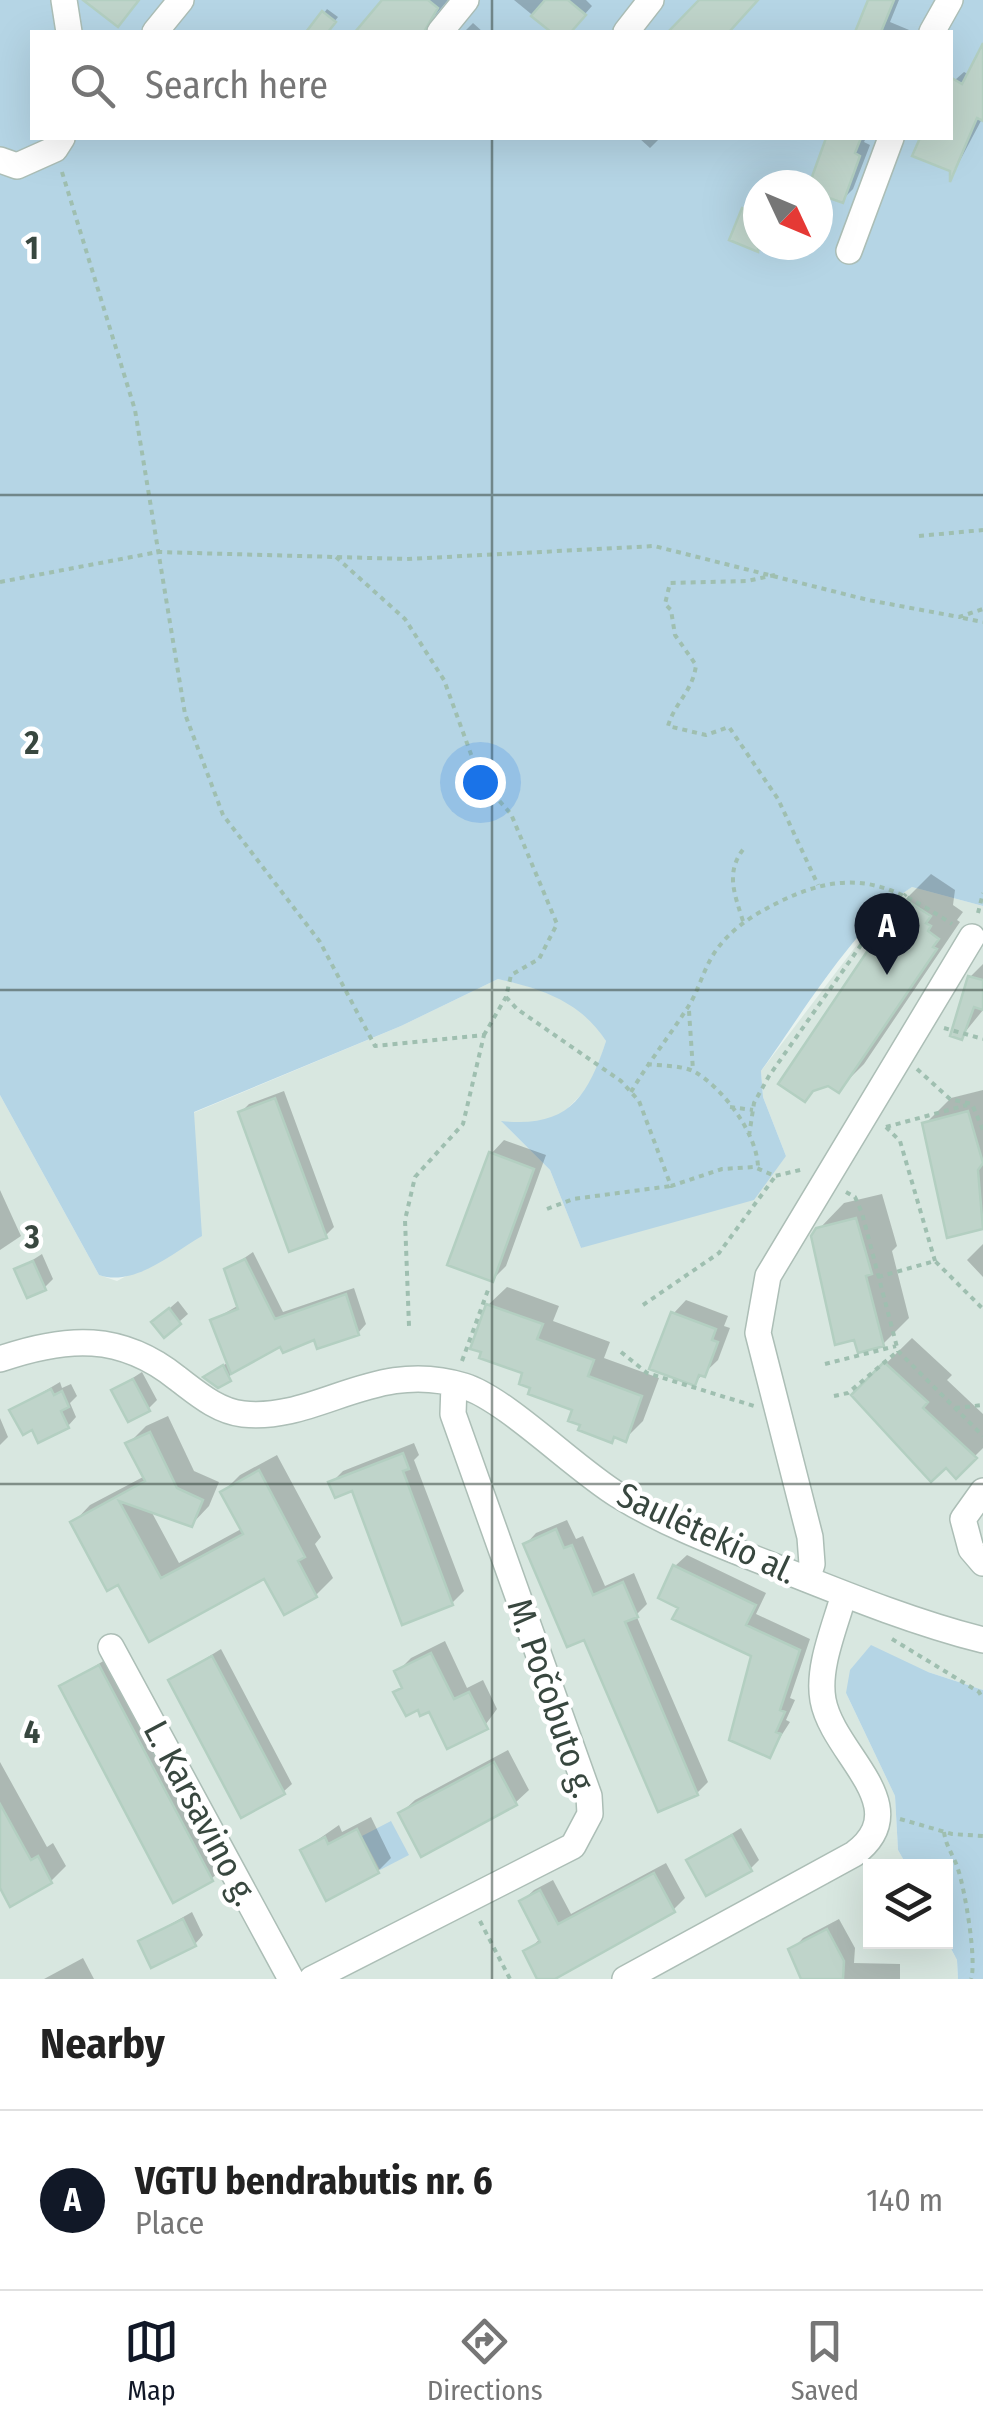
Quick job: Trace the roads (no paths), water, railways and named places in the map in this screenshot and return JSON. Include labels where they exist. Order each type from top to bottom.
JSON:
[{"type":"street","points":[[64,0],[69,30]]},
{"type":"street","points":[[157,30],[182,0]]},
{"type":"street","points":[[442,30],[466,0]]},
{"type":"street","points":[[628,30],[651,0]]},
{"type":"street","points":[[933,30],[950,0]]},
{"type":"street","points":[[849,250],[891,140]]},
{"type":"street","points":[[0,160],[17,166],[58,143]]},
{"type":"street","points":[[807,1579],[812,1564],[810,1537],[758,1334],[768,1276],[972,937]]},
{"type":"street","points":[[0,1359],[101,1341],[153,1358],[204,1398],[242,1414],[277,1410],[383,1380],[409,1378],[454,1384]]},
{"type":"street","name":"Saulėtekio al.","points":[[454,1384],[491,1401],[620,1497],[844,1594],[983,1640]]},
{"type":"street","name":"M. Počobuto g.","points":[[312,1979],[573,1846],[590,1814],[589,1796],[453,1414],[454,1384]]},
{"type":"street","points":[[983,1491],[963,1519],[971,1550],[983,1563]]},
{"type":"street","points":[[625,1979],[869,1843],[880,1814],[823,1701],[821,1680],[844,1594]]},
{"type":"street","name":"L. Karsavino g.","points":[[111,1647],[292,1979]]},
{"type":"place","name":"VGTU bendrabutis nr. 6","points":[[887,975]]}]
